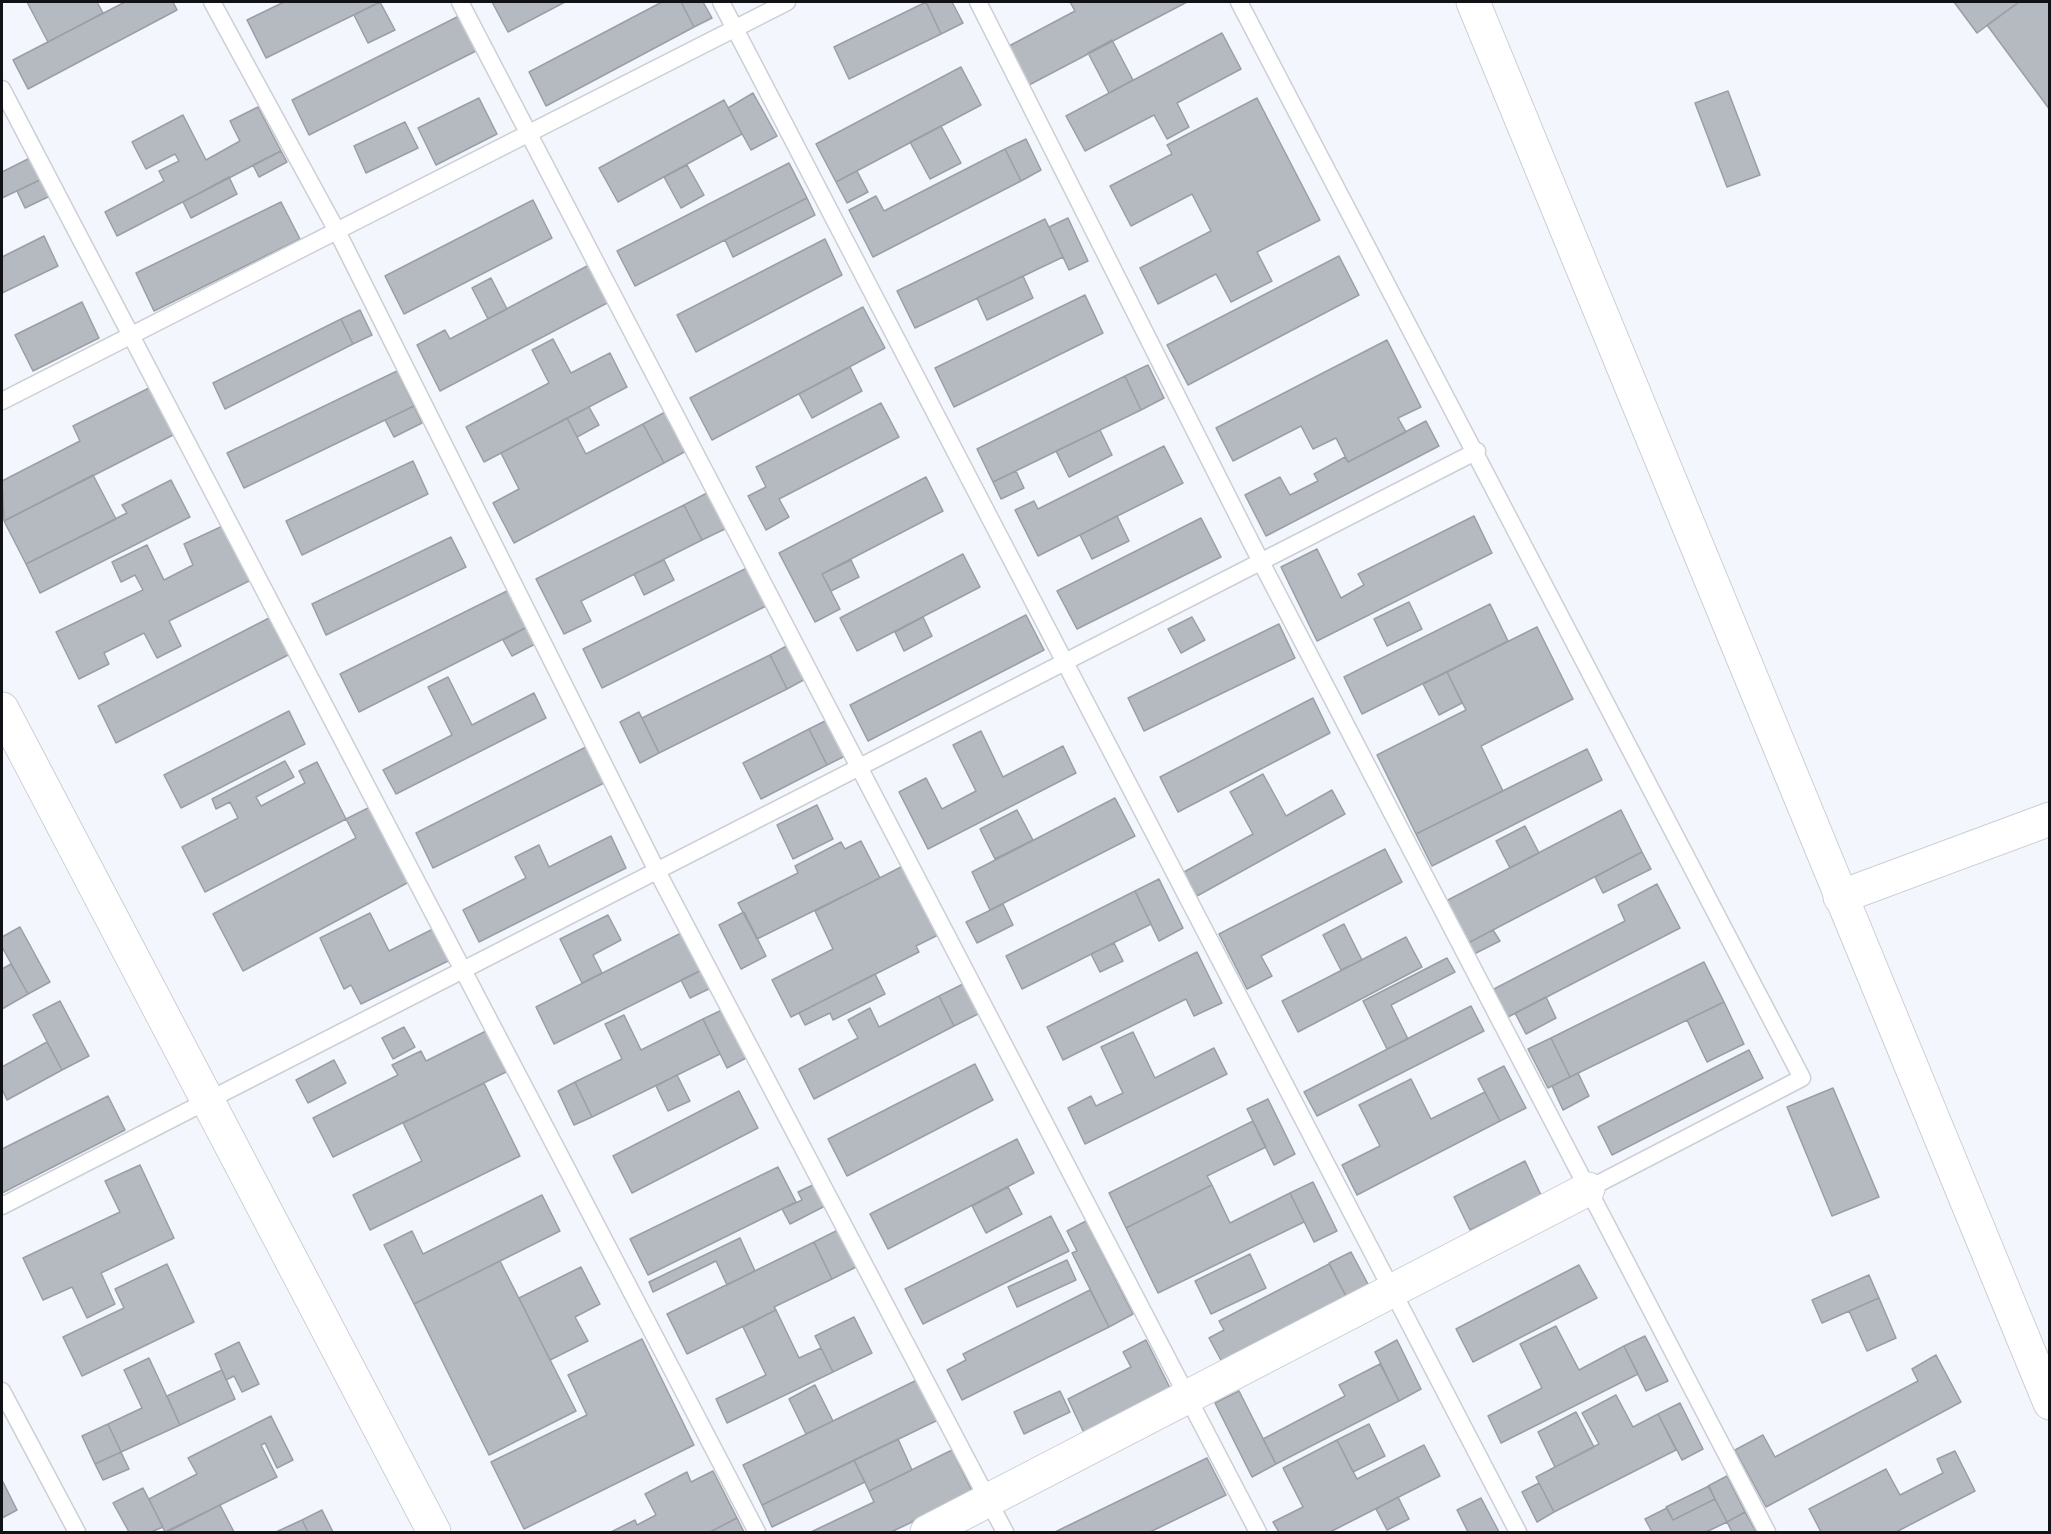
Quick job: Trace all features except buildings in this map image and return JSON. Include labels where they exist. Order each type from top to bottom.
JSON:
[{"type":"street","points":[[1473,2],[2049,1403]]},
{"type":"street","points":[[2,709],[206,1102],[434,1533]]},
{"type":"street","points":[[1840,897],[2049,819]]},
{"type":"street","points":[[927,1533],[1588,1189]]},
{"type":"lane","points":[[212,2],[337,231],[657,871],[1005,1533]]},
{"type":"lane","points":[[460,2],[1258,1533]]},
{"type":"lane","points":[[721,2],[1518,1533]]},
{"type":"lane","points":[[2,401],[787,2]]},
{"type":"lane","points":[[978,2],[1261,562],[1767,1533]]},
{"type":"lane","points":[[1239,2],[1477,452],[1802,1078],[1588,1189]]},
{"type":"lane","points":[[2,89],[757,1533]]},
{"type":"lane","points":[[2,1206],[1477,452]]},
{"type":"lane","points":[[2,1391],[77,1533]]}]
